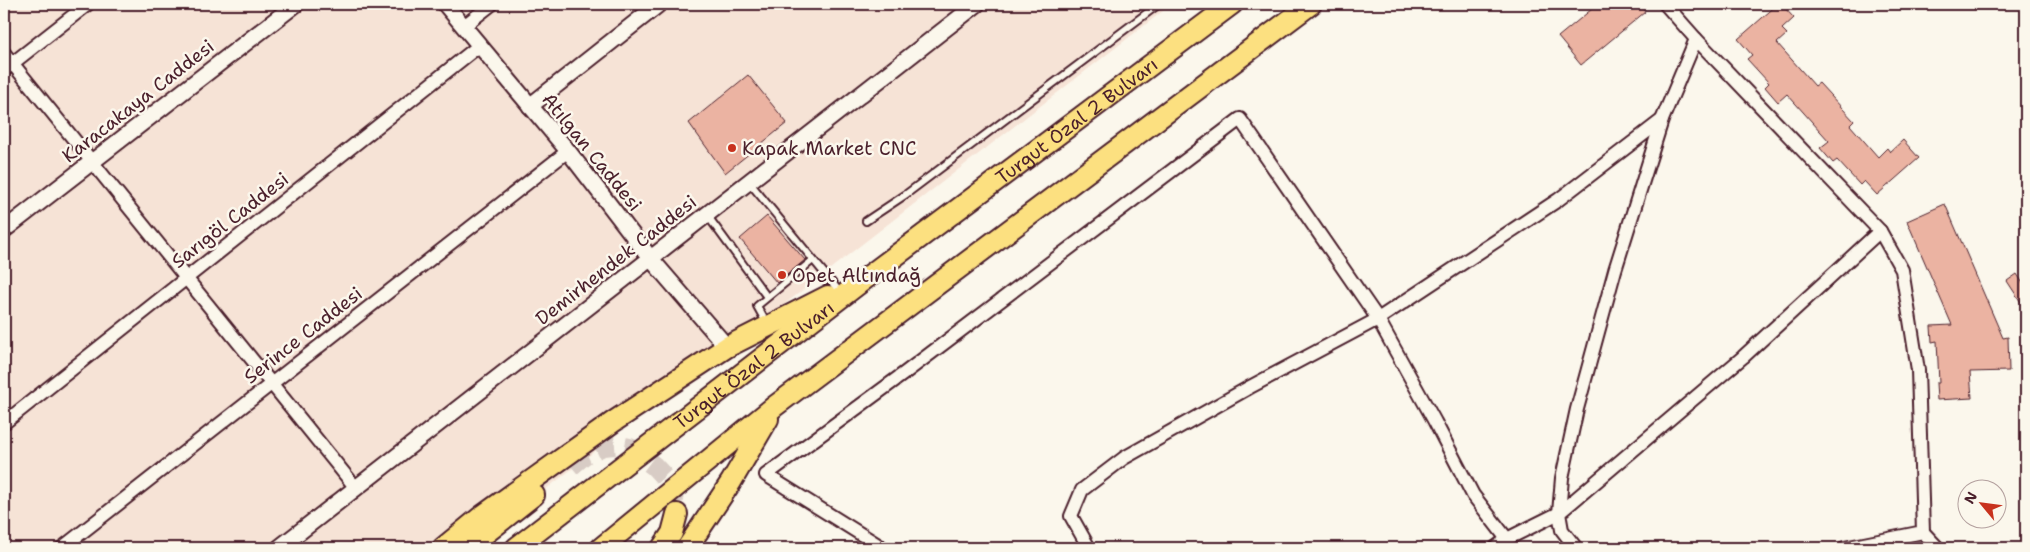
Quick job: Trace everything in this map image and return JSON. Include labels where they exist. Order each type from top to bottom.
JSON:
[{"type":"highway","name":"Turgut Özal 2 Bulvarı","points":[[516,548],[870,275],[1232,4]]},
{"type":"highway","points":[[601,548],[776,406],[1310,4]]},
{"type":"highway","points":[[443,548],[482,516],[614,422],[727,347],[870,275]]},
{"type":"highway","points":[[687,548],[731,482],[776,406]]},
{"type":"highway","points":[[467,548],[571,466]]},
{"type":"highway","points":[[662,548],[672,533],[677,514]]},
{"type":"street","points":[[8,67],[88,4]]},
{"type":"street","name":"Karacakaya Caddesi","points":[[4,230],[296,4]]},
{"type":"street","name":"Atılgan Caddesi","points":[[445,4],[568,151],[651,259],[727,347]]},
{"type":"street","points":[[464,26],[492,4]]},
{"type":"street","points":[[530,106],[659,4]]},
{"type":"street","points":[[1665,4],[1696,39],[1880,231],[1902,270],[1918,370],[1923,532],[1938,548]]},
{"type":"street","name":"Demirhendek Caddesi","points":[[280,548],[749,182],[967,7]]},
{"type":"street","points":[[1576,548],[1562,530],[1559,513],[1562,478],[1577,409],[1615,270],[1662,120],[1696,39]]},
{"type":"street","name":"Sarıgöl Caddesi","points":[[4,423],[480,46]]},
{"type":"street","points":[[4,53],[8,67],[92,162],[356,488]]},
{"type":"street","points":[[883,548],[766,475],[906,372],[1240,119],[1378,319],[1436,422],[1473,495],[1507,539]]},
{"type":"street","points":[[1090,548],[1072,516],[1082,490],[1124,458],[1250,387],[1378,319],[1558,200],[1662,120]]},
{"type":"street","name":"Serince Caddesi","points":[[62,548],[568,151]]},
{"type":"street","points":[[1495,548],[1507,539],[1559,513],[1743,357],[1880,231]]},
{"type":"street","points":[[1844,548],[1923,532]]},
{"type":"lane","points":[[866,221],[905,195],[1159,4]]},
{"type":"lane","points":[[749,182],[839,291]]},
{"type":"lane","points":[[707,215],[767,297]]},
{"type":"lane","points":[[769,326],[757,306],[813,260]]},
{"type":"shaded area","points":[[4,4],[1172,4],[470,548],[4,548]]},
{"type":"building","points":[[1598,4],[1638,4],[1645,12],[1581,65],[1558,37]]},
{"type":"building","points":[[1778,4],[1781,4],[1794,18],[1782,29],[1787,34],[1777,43],[1815,86],[1819,83],[1854,121],[1850,125],[1878,157],[1887,148],[1890,152],[1903,140],[1919,158],[1877,195],[1864,181],[1860,185],[1837,160],[1833,163],[1820,148],[1829,141],[1787,94],[1778,102],[1765,87],[1769,83],[1747,59],[1752,55],[1738,39]]},
{"type":"building","name":"Kapak Market CNC","points":[[748,75],[787,123],[725,173],[689,123]]},
{"type":"building","points":[[1945,204],[2003,338],[2008,337],[2009,371],[1970,372],[1972,398],[1937,400],[1936,383],[1939,383],[1937,341],[1932,342],[1931,326],[1952,325],[1907,221]]},
{"type":"building","points":[[767,216],[805,260],[777,283],[740,239]]},
{"type":"building","points":[[2017,274],[2026,288],[2026,310],[2007,281]]},
{"type":"tunnel","points":[[571,466],[584,455],[603,446],[615,445],[630,448],[654,466],[669,482],[677,514]]},
{"type":"place","name":"Kapak Market CNC","points":[[732,148]]},
{"type":"place","name":"Opet Altındağ","points":[[782,275]]}]
